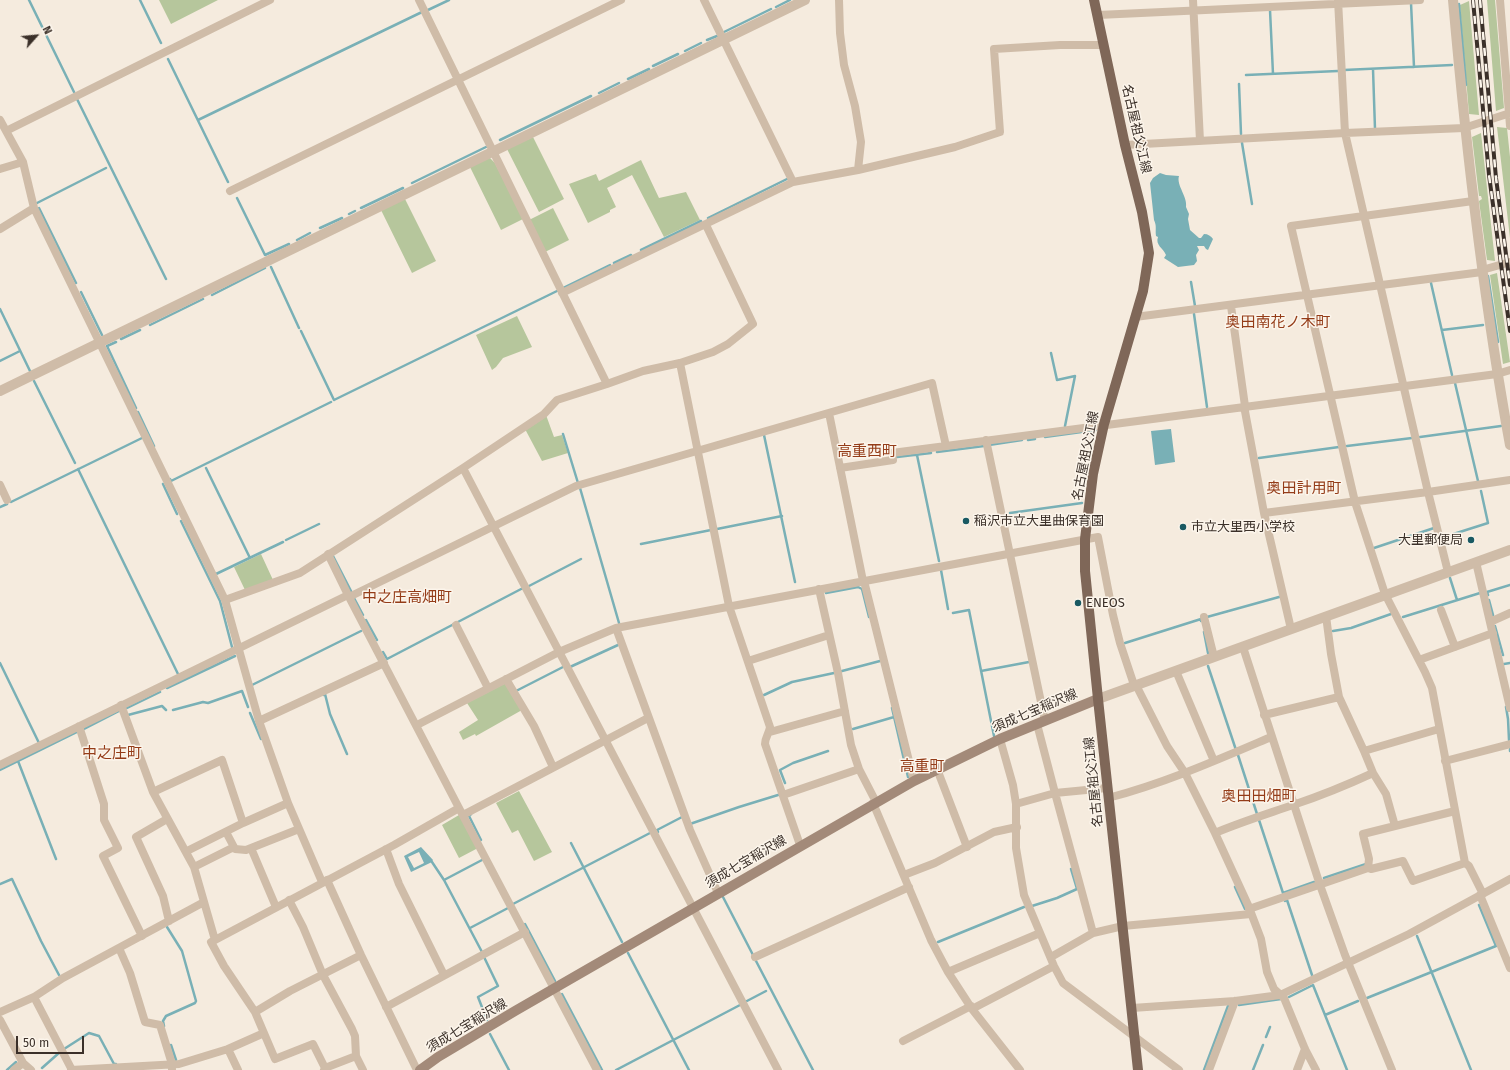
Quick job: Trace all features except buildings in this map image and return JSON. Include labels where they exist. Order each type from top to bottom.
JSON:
[{"type":"main road","name":"名古屋祖父江線","points":[[1094,0],[1125,145],[1142,212],[1149,253],[1144,290],[1104,424],[1093,474],[1085,539],[1086,571],[1098,699],[1138,1070]]},
{"type":"main road","name":"須成七宝稲沢線","points":[[420,1070],[438,1057],[874,802],[937,769],[1000,739],[1098,699]]},
{"type":"street","points":[[6,131],[270,0]]},
{"type":"street","points":[[419,0],[607,384]]},
{"type":"street","points":[[230,191],[622,0]]},
{"type":"street","points":[[704,0],[793,182]]},
{"type":"street","points":[[0,391],[805,0]]},
{"type":"street","points":[[839,0],[840,33],[844,65],[855,106],[861,142],[858,170]]},
{"type":"street","points":[[1098,0],[1098,14],[1194,11],[1267,4],[1420,0]]},
{"type":"street","points":[[1193,0],[1200,141]]},
{"type":"street","points":[[1453,0],[1464,128],[1473,201],[1497,374],[1510,445]]},
{"type":"street","points":[[1500,0],[1510,126]]},
{"type":"street","points":[[1338,2],[1345,133],[1403,386],[1448,572]]},
{"type":"street","points":[[562,293],[793,182],[858,170],[954,147],[1000,132],[994,49],[1060,45],[1104,45]]},
{"type":"street","points":[[1125,145],[1464,128],[1509,113]]},
{"type":"street","points":[[0,120],[23,162],[34,208],[225,600],[259,721],[288,803],[324,881],[417,1070]]},
{"type":"street","points":[[0,169],[23,162]]},
{"type":"street","points":[[1473,201],[1291,226],[1355,502],[1385,594],[1432,688],[1465,863],[1469,866],[1482,894],[1510,968]]},
{"type":"street","points":[[0,229],[34,208]]},
{"type":"street","points":[[225,600],[300,573],[544,414],[557,400],[643,371],[680,364],[713,352],[728,344],[753,324],[706,225]]},
{"type":"street","points":[[1135,317],[1380,286],[1482,271],[1510,262]]},
{"type":"street","points":[[1231,306],[1244,406],[1264,513],[1291,629]]},
{"type":"street","points":[[680,364],[729,606],[748,660],[770,732]]},
{"type":"street","points":[[840,468],[893,460],[892,453],[1104,424],[1497,374],[1510,370]]},
{"type":"street","points":[[0,765],[121,705],[494,527],[576,486],[932,383],[946,446]]},
{"type":"street","points":[[829,413],[864,581],[914,781]]},
{"type":"street","points":[[986,440],[1010,553],[1055,793],[1093,933]]},
{"type":"street","points":[[463,468],[778,1070]]},
{"type":"street","points":[[1264,513],[1510,480]]},
{"type":"street","points":[[0,485],[7,500]]},
{"type":"street","points":[[417,725],[559,652],[616,628],[1098,537],[1113,615],[1120,643],[1135,685],[1167,746],[1185,773],[1215,833],[1261,939],[1267,972],[1274,990],[1284,998],[1305,1049],[1316,1070]]},
{"type":"street","points":[[1098,699],[1510,550]]},
{"type":"street","points":[[328,554],[597,1070]]},
{"type":"street","points":[[1476,562],[1510,708]]},
{"type":"street","points":[[819,589],[851,745],[859,768],[931,940],[948,972],[972,1007],[1020,1070]]},
{"type":"street","points":[[1441,610],[1454,647]]},
{"type":"street","points":[[1490,622],[1510,613]]},
{"type":"street","points":[[1326,616],[1339,698],[1373,773],[1386,794],[1395,826]]},
{"type":"street","points":[[1204,617],[1214,657]]},
{"type":"street","points":[[456,625],[488,688]]},
{"type":"street","points":[[616,628],[690,830],[718,893]]},
{"type":"street","points":[[1419,660],[1493,632]]},
{"type":"street","points":[[748,660],[829,635]]},
{"type":"street","points":[[1243,647],[1320,885],[1349,963],[1392,1070]]},
{"type":"street","points":[[259,721],[384,663]]},
{"type":"street","points":[[1176,671],[1214,761]]},
{"type":"street","points":[[506,679],[534,726],[553,767]]},
{"type":"street","points":[[1264,715],[1339,698]]},
{"type":"street","points":[[121,705],[153,792],[167,819],[187,851],[194,867],[215,940]]},
{"type":"street","points":[[800,846],[765,744],[765,737],[770,732],[845,711]]},
{"type":"street","points":[[356,1056],[325,1069],[313,1044],[275,1059],[255,1012],[211,942],[386,849],[553,767],[648,718]]},
{"type":"street","points":[[80,726],[104,804],[104,820],[118,848],[103,856],[142,936]]},
{"type":"street","points":[[1364,751],[1439,729]]},
{"type":"street","points":[[1016,804],[1055,793],[1108,793],[1143,789],[1272,737]]},
{"type":"street","points":[[1000,739],[1013,785],[1016,804],[1016,848],[1024,895],[1054,966],[1064,983],[1179,1070]]},
{"type":"street","points":[[1445,761],[1510,744]]},
{"type":"street","points":[[153,792],[222,760],[243,823]]},
{"type":"street","points":[[783,795],[859,768]]},
{"type":"street","points":[[937,769],[966,847]]},
{"type":"street","points":[[1215,833],[1240,822],[1294,805],[1373,773]]},
{"type":"street","points":[[187,851],[243,823],[288,803]]},
{"type":"street","points":[[1368,868],[1369,859],[1363,834],[1455,811]]},
{"type":"street","points":[[167,819],[136,837],[163,896],[168,921]]},
{"type":"street","points":[[904,875],[935,864],[994,832],[1017,827]]},
{"type":"street","points":[[226,832],[235,849],[246,850],[299,829]]},
{"type":"street","points":[[194,867],[234,847]]},
{"type":"street","points":[[251,848],[276,907]]},
{"type":"street","points":[[386,849],[399,884],[444,975]]},
{"type":"street","points":[[1051,957],[1093,933],[1123,926],[1250,911],[1368,868],[1371,869],[1403,861],[1413,881],[1465,863]]},
{"type":"street","points":[[1132,1008],[1280,995],[1409,934],[1510,879]]},
{"type":"street","points":[[755,957],[909,887]]},
{"type":"street","points":[[290,900],[323,975],[352,1029],[355,1036],[356,1056],[363,1070]]},
{"type":"street","points":[[0,1012],[34,997],[62,978],[204,902]]},
{"type":"street","points":[[386,1007],[525,932]]},
{"type":"street","points":[[948,972],[1040,933]]},
{"type":"street","points":[[119,948],[130,972],[145,1022],[160,1025],[172,1067]]},
{"type":"street","points":[[255,1012],[290,991],[361,955]]},
{"type":"street","points":[[903,1041],[1054,966]]},
{"type":"street","points":[[34,997],[72,1070],[172,1067],[228,1049],[264,1033]]},
{"type":"street","points":[[1209,1070],[1235,1000]]},
{"type":"street","points":[[0,1020],[22,1063],[31,1070]]},
{"type":"street","points":[[228,1049],[238,1070]]},
{"type":"street","points":[[1297,1070],[1305,1049]]},
{"type":"street","points":[[14,1070],[22,1063]]},
{"type":"green space","points":[[159,0],[218,0],[171,24]]},
{"type":"green space","points":[[1487,0],[1495,0],[1504,108],[1496,111]]},
{"type":"green space","points":[[1469,1],[1479,115],[1469,114],[1460,5]]},
{"type":"green space","points":[[1497,127],[1507,128],[1510,157],[1510,238]]},
{"type":"green space","points":[[1481,133],[1495,261],[1487,260],[1479,201],[1482,199],[1481,196],[1479,196],[1472,137]]},
{"type":"green space","points":[[533,137],[564,199],[539,212],[507,149]]},
{"type":"green space","points":[[489,157],[495,163],[523,219],[501,230],[470,167]]},
{"type":"green space","points":[[641,160],[659,198],[686,192],[700,220],[664,237],[632,175],[607,188],[616,207],[610,210],[610,212],[588,223],[569,184],[596,174],[599,181]]},
{"type":"green space","points":[[405,199],[436,261],[412,273],[381,210]]},
{"type":"green space","points":[[553,208],[569,240],[545,252],[529,220]]},
{"type":"green space","points":[[1497,273],[1510,362],[1503,364],[1490,275]]},
{"type":"green space","points":[[517,316],[532,347],[503,358],[492,370],[476,335]]},
{"type":"green space","points":[[546,415],[554,437],[562,435],[568,453],[542,461],[525,429]]},
{"type":"green space","points":[[261,554],[273,580],[245,590],[234,567]]},
{"type":"green space","points":[[506,683],[522,710],[476,736],[475,734],[463,740],[459,732],[478,720],[467,703]]},
{"type":"green space","points":[[519,791],[552,852],[534,861],[518,830],[512,833],[496,803]]},
{"type":"green space","points":[[459,815],[478,848],[459,858],[442,825]]},
{"type":"water","points":[[1160,173],[1179,176],[1179,183],[1189,214],[1188,219],[1190,230],[1199,238],[1205,234],[1209,235],[1213,239],[1208,250],[1204,246],[1197,246],[1199,250],[1196,255],[1197,261],[1194,265],[1178,267],[1164,258],[1166,255],[1158,244],[1150,183],[1153,178]]},
{"type":"water","points":[[1171,429],[1175,462],[1155,465],[1151,431]]},
{"type":"water","points":[[421,847],[433,860],[432,862],[411,872],[404,856]],"holes":[[[419,852],[424,863],[414,868],[408,857]]]},
{"type":"waterway","points":[[29,0],[74,92]]},
{"type":"waterway","points":[[140,0],[161,43]]},
{"type":"waterway","points":[[428,10],[449,0]]},
{"type":"waterway","points":[[776,7],[790,0]]},
{"type":"waterway","points":[[1411,3],[1414,67]]},
{"type":"waterway","points":[[1459,4],[1466,85]]},
{"type":"waterway","points":[[724,32],[771,9]]},
{"type":"waterway","points":[[1270,10],[1273,74]]},
{"type":"waterway","points":[[198,120],[422,12]]},
{"type":"waterway","points":[[707,40],[717,36]]},
{"type":"waterway","points":[[685,51],[701,43]]},
{"type":"waterway","points":[[653,66],[678,54]]},
{"type":"waterway","points":[[168,59],[228,182]]},
{"type":"waterway","points":[[1344,70],[1452,65]]},
{"type":"waterway","points":[[628,79],[649,69]]},
{"type":"waterway","points":[[1373,69],[1375,129]]},
{"type":"waterway","points":[[1246,75],[1338,71]]},
{"type":"waterway","points":[[599,93],[619,83]]},
{"type":"waterway","points":[[1239,84],[1241,134]]},
{"type":"waterway","points":[[500,140],[591,96]]},
{"type":"waterway","points":[[77,99],[166,279]]},
{"type":"waterway","points":[[1242,143],[1252,204]]},
{"type":"waterway","points":[[412,183],[486,147]]},
{"type":"waterway","points":[[37,203],[106,168]]},
{"type":"waterway","points":[[708,218],[787,179]]},
{"type":"waterway","points":[[361,208],[403,188]]},
{"type":"waterway","points":[[237,198],[265,255],[289,244]]},
{"type":"waterway","points":[[39,208],[76,283]]},
{"type":"waterway","points":[[349,214],[355,211]]},
{"type":"waterway","points":[[320,228],[342,218]]},
{"type":"waterway","points":[[641,250],[701,221]]},
{"type":"waterway","points":[[297,240],[310,233]]},
{"type":"waterway","points":[[614,263],[631,255]]},
{"type":"waterway","points":[[563,288],[610,265]]},
{"type":"waterway","points":[[271,267],[299,328]]},
{"type":"waterway","points":[[212,295],[265,268]]},
{"type":"waterway","points":[[1488,276],[1498,342]]},
{"type":"waterway","points":[[1191,282],[1195,306]]},
{"type":"waterway","points":[[1431,283],[1452,375]]},
{"type":"waterway","points":[[301,331],[334,400],[557,291]]},
{"type":"waterway","points":[[81,292],[102,335]]},
{"type":"waterway","points":[[150,325],[203,299]]},
{"type":"waterway","points":[[0,309],[30,371]]},
{"type":"waterway","points":[[1194,314],[1207,407]]},
{"type":"waterway","points":[[1442,330],[1483,325]]},
{"type":"waterway","points":[[121,339],[140,330]]},
{"type":"waterway","points":[[116,342],[107,346],[136,408]]},
{"type":"waterway","points":[[0,361],[20,351]]},
{"type":"waterway","points":[[1051,353],[1057,380],[1075,376],[1065,426]]},
{"type":"waterway","points":[[34,381],[75,463]]},
{"type":"waterway","points":[[1455,383],[1478,481]]},
{"type":"waterway","points":[[170,479],[171,481],[331,402]]},
{"type":"waterway","points":[[138,412],[154,446]]},
{"type":"waterway","points":[[1420,437],[1501,426]]},
{"type":"waterway","points":[[1045,437],[1096,430]]},
{"type":"waterway","points":[[563,434],[578,483]]},
{"type":"waterway","points":[[764,435],[795,582]]},
{"type":"waterway","points":[[11,502],[142,438]]},
{"type":"waterway","points":[[1347,446],[1412,438]]},
{"type":"waterway","points":[[1028,440],[1035,439]]},
{"type":"waterway","points":[[989,445],[1022,440]]},
{"type":"waterway","points":[[937,452],[984,446]]},
{"type":"waterway","points":[[1259,458],[1339,447]]},
{"type":"waterway","points":[[897,457],[931,453]]},
{"type":"waterway","points":[[917,455],[939,561]]},
{"type":"waterway","points":[[206,468],[250,558]]},
{"type":"waterway","points":[[78,469],[178,674]]},
{"type":"waterway","points":[[163,484],[177,514]]},
{"type":"waterway","points":[[580,488],[619,623]]},
{"type":"waterway","points":[[1444,537],[1488,523],[1481,491]]},
{"type":"waterway","points":[[1010,513],[1082,503]]},
{"type":"waterway","points":[[0,507],[7,504]]},
{"type":"waterway","points":[[717,529],[782,516]]},
{"type":"waterway","points":[[181,521],[220,601],[232,647]]},
{"type":"waterway","points":[[286,540],[319,524]]},
{"type":"waterway","points":[[1374,548],[1434,528]]},
{"type":"waterway","points":[[641,544],[711,530]]},
{"type":"waterway","points":[[216,574],[283,542]]},
{"type":"waterway","points":[[333,556],[352,593]]},
{"type":"waterway","points":[[529,586],[581,559]]},
{"type":"waterway","points":[[941,570],[948,609]]},
{"type":"waterway","points":[[1450,578],[1457,600]]},
{"type":"waterway","points":[[1488,595],[1487,592],[1510,585]]},
{"type":"waterway","points":[[826,593],[858,587],[862,589],[869,617]]},
{"type":"waterway","points":[[383,652],[387,659],[523,588]]},
{"type":"waterway","points":[[1403,617],[1480,593]]},
{"type":"waterway","points":[[1207,617],[1279,597]]},
{"type":"waterway","points":[[354,598],[363,615]]},
{"type":"waterway","points":[[1489,600],[1493,615]]},
{"type":"waterway","points":[[953,613],[969,610],[994,736]]},
{"type":"waterway","points":[[1333,631],[1351,628],[1391,614]]},
{"type":"waterway","points":[[1125,643],[1201,619],[1201,621]]},
{"type":"waterway","points":[[366,620],[377,640]]},
{"type":"waterway","points":[[1495,626],[1503,655]]},
{"type":"waterway","points":[[252,685],[361,631]]},
{"type":"waterway","points":[[1204,632],[1208,653]]},
{"type":"waterway","points":[[570,667],[618,645]]},
{"type":"waterway","points":[[167,688],[235,656]]},
{"type":"waterway","points":[[842,671],[880,661]]},
{"type":"waterway","points":[[981,671],[1029,662]]},
{"type":"waterway","points":[[0,663],[39,743]]},
{"type":"waterway","points":[[1504,664],[1510,663]]},
{"type":"waterway","points":[[1208,666],[1236,750]]},
{"type":"waterway","points":[[516,691],[563,667]]},
{"type":"waterway","points":[[764,695],[792,682],[834,673]]},
{"type":"waterway","points":[[173,710],[203,702],[208,703],[242,691],[248,707]]},
{"type":"waterway","points":[[127,708],[160,692]]},
{"type":"waterway","points":[[324,695],[325,694],[330,714],[347,754]]},
{"type":"waterway","points":[[128,715],[162,706],[166,710]]},
{"type":"waterway","points":[[1506,707],[1509,740]]},
{"type":"waterway","points":[[892,708],[908,777]]},
{"type":"waterway","points":[[84,729],[119,711]]},
{"type":"waterway","points":[[250,713],[261,739]]},
{"type":"waterway","points":[[853,729],[894,717]]},
{"type":"waterway","points":[[0,770],[77,732]]},
{"type":"waterway","points":[[785,783],[780,770],[793,763],[828,751]]},
{"type":"waterway","points":[[1238,755],[1257,814]]},
{"type":"waterway","points":[[18,761],[56,859]]},
{"type":"waterway","points":[[690,824],[778,795]]},
{"type":"waterway","points":[[471,814],[469,816],[481,840]]},
{"type":"waterway","points":[[658,832],[657,830],[682,817]]},
{"type":"waterway","points":[[1259,820],[1283,893],[1314,882]]},
{"type":"waterway","points":[[513,904],[650,833]]},
{"type":"waterway","points":[[571,843],[622,942]]},
{"type":"waterway","points":[[444,880],[482,860]]},
{"type":"waterway","points":[[432,862],[444,880],[482,952]]},
{"type":"waterway","points":[[1324,878],[1366,864]]},
{"type":"waterway","points":[[1071,869],[1077,889],[1079,889]]},
{"type":"waterway","points":[[0,884],[12,879],[41,941],[59,975]]},
{"type":"waterway","points":[[1235,887],[1245,909]]},
{"type":"waterway","points":[[1032,906],[1057,898],[1077,889]]},
{"type":"waterway","points":[[723,897],[753,955]]},
{"type":"waterway","points":[[1285,901],[1287,900],[1312,975]]},
{"type":"waterway","points":[[1367,998],[1496,946],[1479,905]]},
{"type":"waterway","points":[[938,942],[1024,907]]},
{"type":"waterway","points":[[470,928],[508,908]]},
{"type":"waterway","points":[[525,924],[555,981]]},
{"type":"waterway","points":[[164,1026],[163,1021],[166,1016],[195,1003],[196,1001],[182,951],[167,927]]},
{"type":"waterway","points":[[1417,936],[1471,1070]]},
{"type":"waterway","points":[[628,953],[689,1070]]},
{"type":"waterway","points":[[484,957],[498,986],[478,997],[487,1020]]},
{"type":"waterway","points":[[756,961],[813,1070]]},
{"type":"waterway","points":[[1289,997],[1313,985],[1347,1070]]},
{"type":"waterway","points":[[745,1002],[766,991]]},
{"type":"waterway","points":[[562,994],[602,1070]]},
{"type":"waterway","points":[[1239,1005],[1281,999]]},
{"type":"waterway","points":[[1325,1015],[1358,1001]]},
{"type":"waterway","points":[[616,1070],[740,1005]]},
{"type":"waterway","points":[[1204,1070],[1228,1006]]},
{"type":"waterway","points":[[1266,1037],[1270,1027]]},
{"type":"waterway","points":[[64,1049],[89,1033],[99,1036],[114,1064],[116,1064]]},
{"type":"waterway","points":[[490,1034],[509,1070]]},
{"type":"waterway","points":[[171,1045],[176,1060]]},
{"type":"waterway","points":[[1253,1070],[1263,1045]]},
{"type":"waterway","points":[[42,1068],[60,1052]]},
{"type":"waterway","points":[[7,1070],[16,1062]]},
{"type":"railway","points":[[1473,0],[1489,175],[1510,331]]},
{"type":"railway","points":[[1480,0],[1496,178],[1510,285]]},
{"type":"place","name":"稲沢市立大里曲保育園","points":[[966,521]]},
{"type":"place","name":"市立大里西小学校","points":[[1183,527]]},
{"type":"place","name":"大里郵便局","points":[[1471,540]]},
{"type":"place","name":"ENEOS","points":[[1078,603]]},
{"type":"district","name":"奥田南花ノ木町","points":[[1278,323]]},
{"type":"district","name":"高重西町","points":[[867,452]]},
{"type":"district","name":"奥田計用町","points":[[1304,489]]},
{"type":"district","name":"中之庄高畑町","points":[[407,598]]},
{"type":"district","name":"中之庄町","points":[[112,754]]},
{"type":"district","name":"高重町","points":[[922,767]]},
{"type":"district","name":"奥田田畑町","points":[[1259,797]]}]
